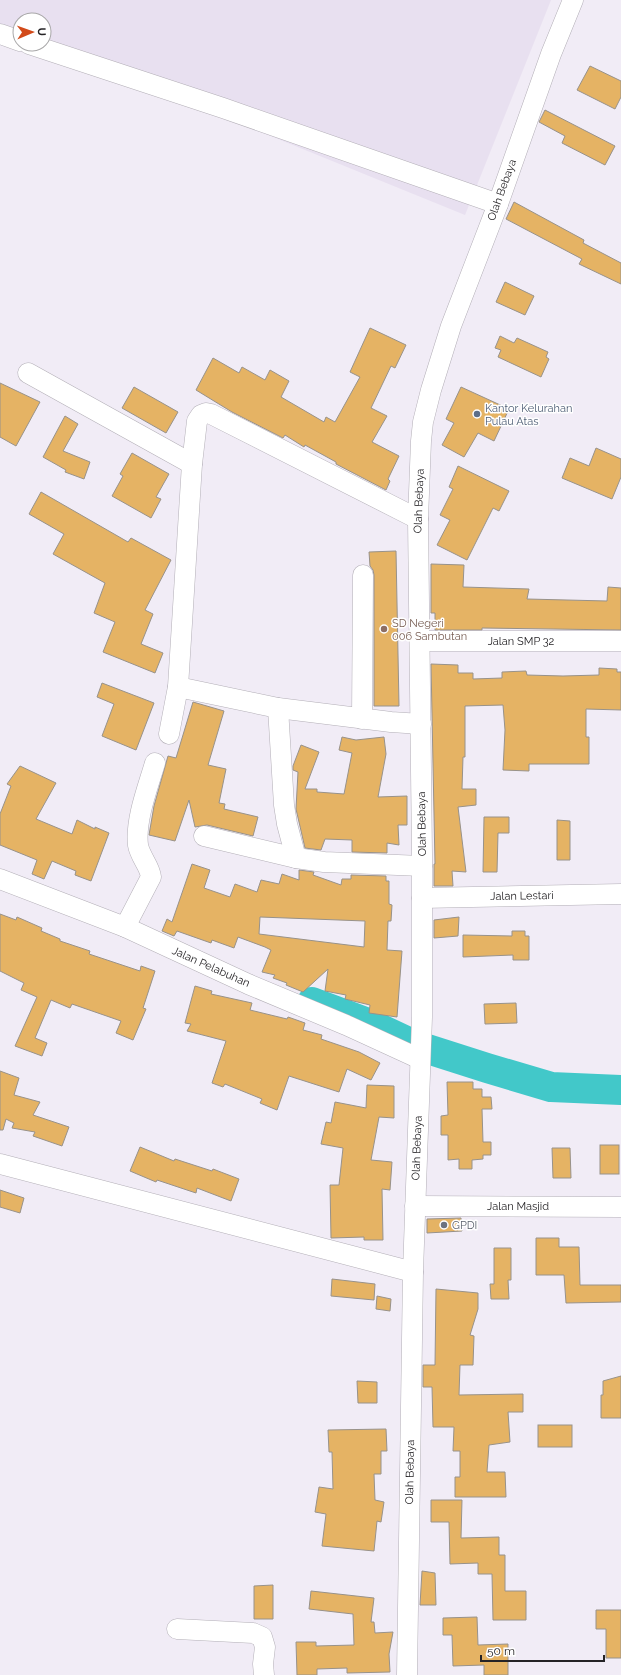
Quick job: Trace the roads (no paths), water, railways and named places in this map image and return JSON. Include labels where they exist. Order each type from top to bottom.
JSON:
[{"type":"street","name":"Olah Bebaya","points":[[407,1675],[413,1272],[422,1017],[422,866],[418,519],[421,441],[426,408],[451,326],[498,204],[551,54],[573,0]]},
{"type":"street","points":[[0,34],[12,38]]},
{"type":"street","points":[[52,52],[223,108],[498,204]]},
{"type":"street","points":[[28,373],[192,464]]},
{"type":"street","points":[[169,734],[178,687],[192,464],[197,421],[201,415],[206,413],[211,414],[418,519]]},
{"type":"street","points":[[362,719],[364,575]]},
{"type":"street","name":"Jalan SMP 32","points":[[420,641],[621,641]]},
{"type":"street","points":[[178,687],[278,708],[362,719],[420,724]]},
{"type":"street","points":[[278,708],[284,805],[287,824],[296,858]]},
{"type":"street","points":[[128,920],[151,877],[141,855],[138,844],[139,822],[155,763]]},
{"type":"street","points":[[204,836],[296,858],[324,862],[422,866]]},
{"type":"street","name":"Jalan Pelabuhan","points":[[0,879],[128,920],[248,984],[420,1055]]},
{"type":"street","name":"Jalan Lestari","points":[[422,898],[621,894]]},
{"type":"street","points":[[0,1164],[413,1272]]},
{"type":"street","name":"Jalan Masjid","points":[[415,1206],[621,1207]]},
{"type":"street","points":[[177,1629],[253,1632],[262,1637],[265,1648],[263,1664],[264,1675]]},
{"type":"waterway","points":[[312,1002],[368,1023],[415,1045],[551,1087],[621,1090]]},
{"type":"place","name":"Kantor Kelurahan Pulau Atas","points":[[477,414]]},
{"type":"place","name":"SD Negeri 006 Sambutan","points":[[384,629]]},
{"type":"place","name":"GPDI","points":[[444,1225]]}]
